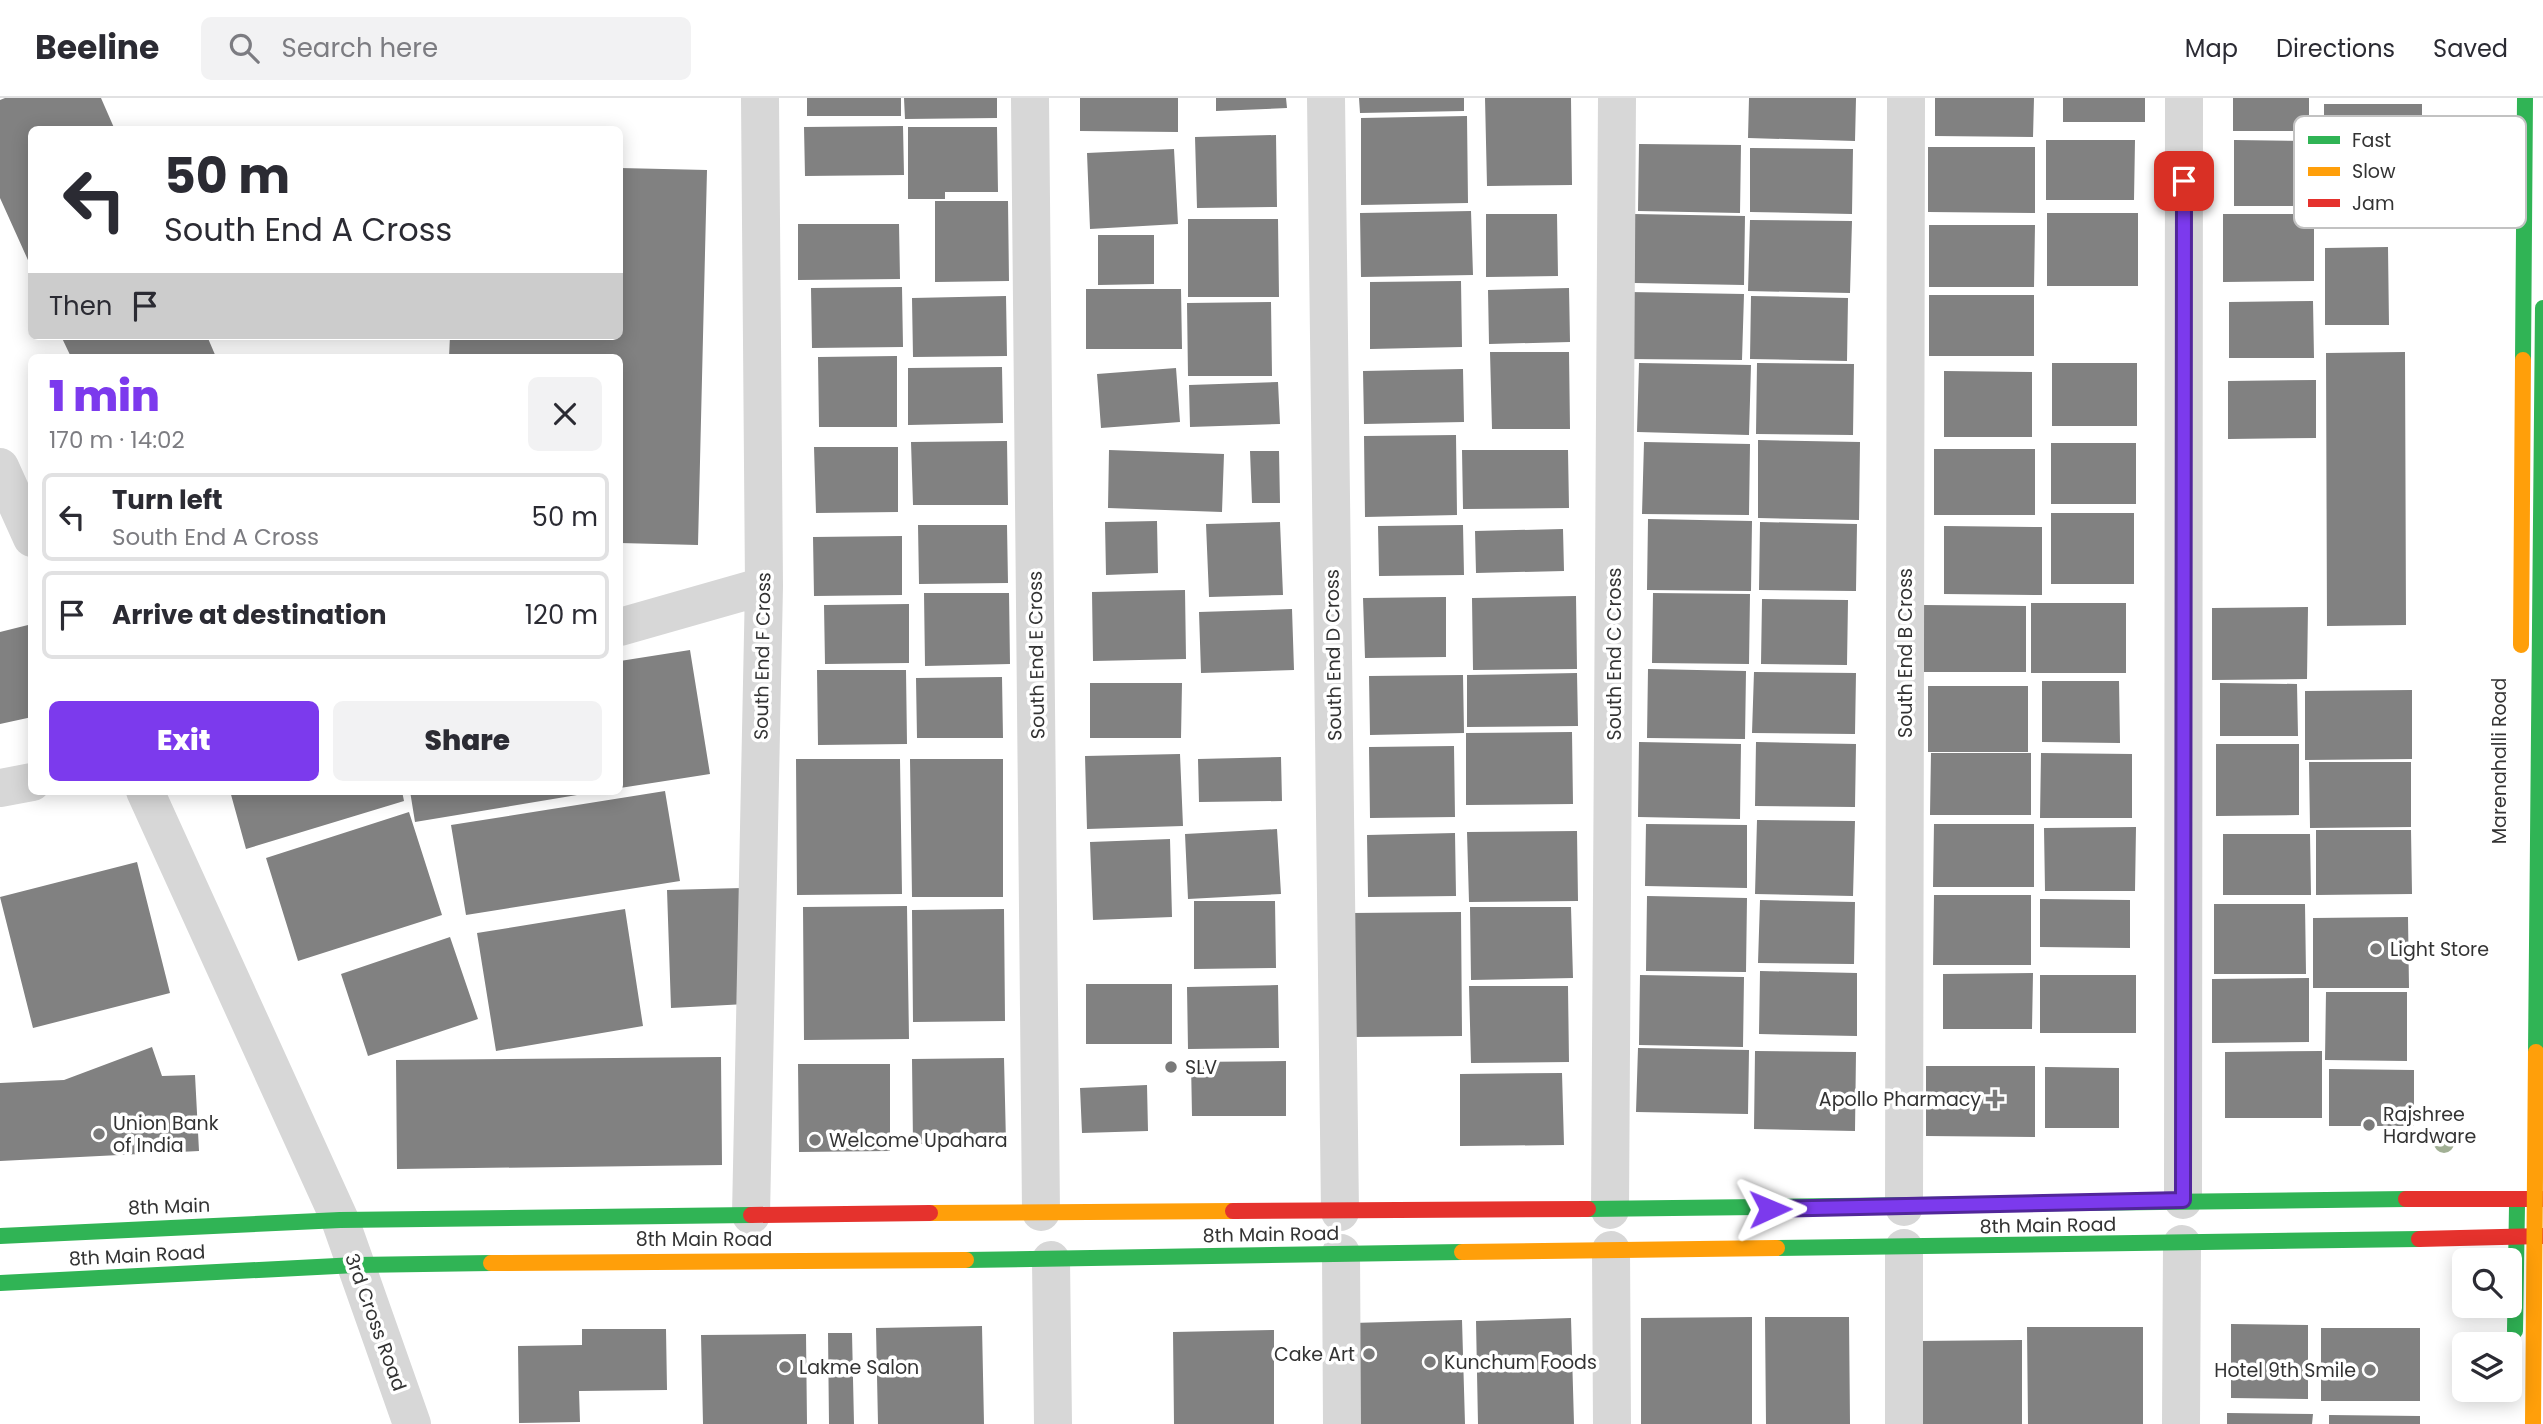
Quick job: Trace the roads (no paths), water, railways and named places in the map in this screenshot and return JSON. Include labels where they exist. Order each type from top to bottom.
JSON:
[{"type":"main road","name":"Marenahalli Road","points":[[2525,98],[2525,116]]},
{"type":"main road","name":"Marenahalli Road","points":[[2521,668],[2524,228]]},
{"type":"main road","points":[[2533,1424],[2543,308]]},
{"type":"main road","name":"8th Main Road","points":[[340,1220],[1041,1212],[1904,1207],[2517,1193],[2543,1199]]},
{"type":"main road","points":[[2515,1332],[2517,1193]]},
{"type":"main road","name":"8th Main","points":[[0,1236],[340,1220]]},
{"type":"main road","name":"8th Main Road","points":[[0,1283],[356,1265],[727,1259],[1051,1260],[2182,1244],[2543,1236]]},
{"type":"street","name":"South End F Cross","points":[[751,1215],[764,586],[760,98]]},
{"type":"street","name":"South End E Cross","points":[[1030,98],[1041,1212]]},
{"type":"street","name":"South End D Cross","points":[[1326,98],[1340,1212]]},
{"type":"street","name":"South End C Cross","points":[[1610,1210],[1617,98]]},
{"type":"street","name":"South End B Cross","points":[[1904,1207],[1906,98]]},
{"type":"street","points":[[2183,1200],[2184,98]]},
{"type":"street","points":[[1,471],[28,529]]},
{"type":"street","points":[[623,625],[764,586]]},
{"type":"street","points":[[0,788],[28,783]]},
{"type":"street","name":"3rd Cross Road","points":[[147,795],[340,1220],[412,1424]]},
{"type":"street","points":[[2180,1424],[2182,1244]]},
{"type":"street","points":[[1904,1248],[1904,1424]]},
{"type":"street","points":[[1611,1250],[1612,1424]]},
{"type":"street","points":[[1341,1254],[1342,1424]]},
{"type":"street","points":[[1051,1260],[1053,1424]]},
{"type":"place","name":"Light Store","points":[[2376,949]]},
{"type":"place","name":"SLV","points":[[1171,1067]]},
{"type":"place","name":"Apollo Pharmacy","points":[[1995,1099]]},
{"type":"place","name":"Rajshree Hardware","points":[[2369,1125]]},
{"type":"place","name":"Union Bank of India","points":[[99,1134]]},
{"type":"place","name":"Welcome Upahara","points":[[815,1140]]},
{"type":"place","name":"Cake Art","points":[[1369,1354]]},
{"type":"place","name":"Kunchum Foods","points":[[1430,1362]]},
{"type":"place","name":"Lakme Salon","points":[[785,1367]]},
{"type":"place","name":"Hotel 9th Smile","points":[[2370,1370]]}]
